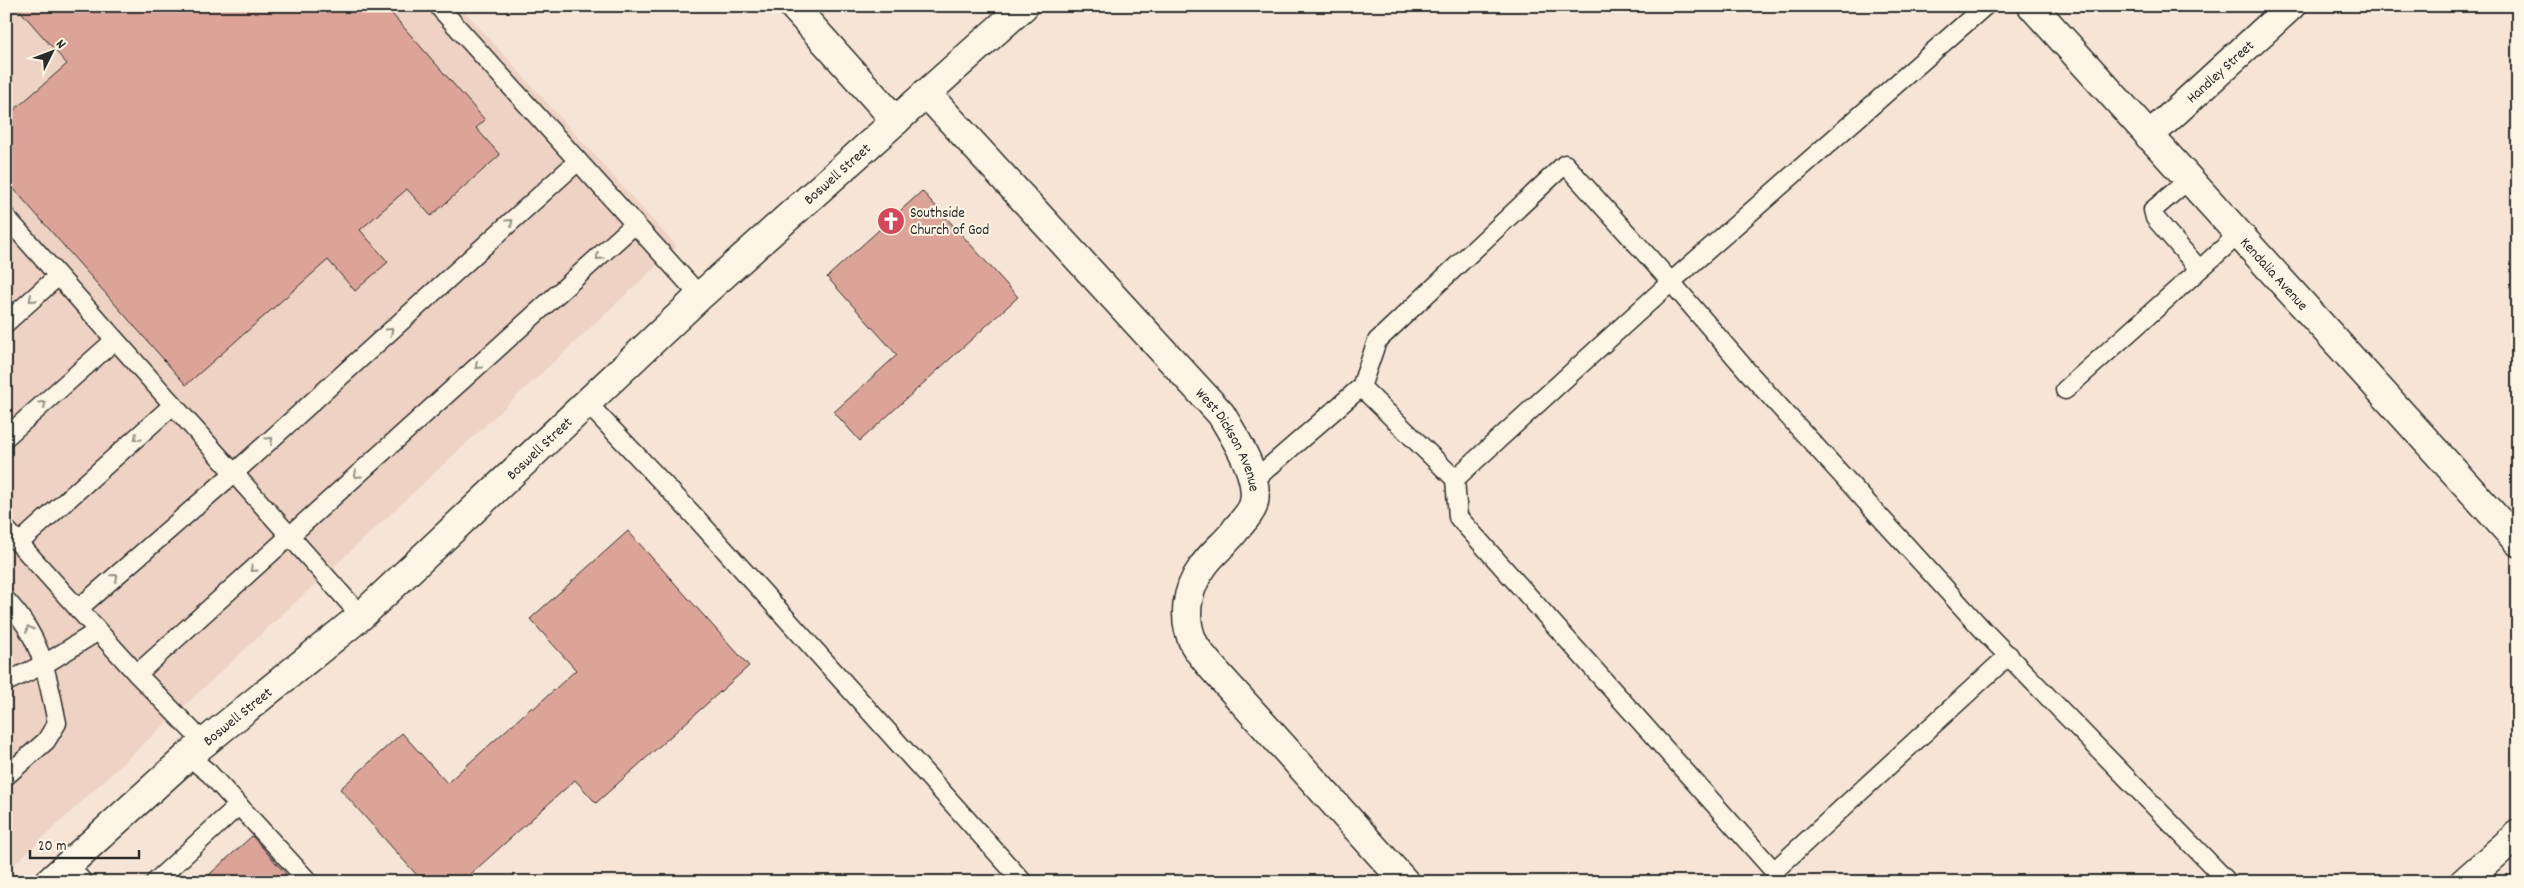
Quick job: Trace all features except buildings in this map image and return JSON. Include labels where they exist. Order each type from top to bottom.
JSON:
[{"type":"street","points":[[793,6],[896,121]]},
{"type":"street","name":"Boswell Street","points":[[67,876],[196,749],[361,616],[700,296],[1024,6]]},
{"type":"street","name":"Kendalia Avenue","points":[[2032,6],[2518,542]]},
{"type":"street","name":"Handley Street","points":[[2149,136],[2291,6]]},
{"type":"street","name":"West Dickson Avenue","points":[[926,93],[1222,414],[1244,455],[1253,480],[1253,506],[1230,539],[1202,567],[1191,587],[1187,606],[1189,627],[1194,644],[1215,671],[1405,882]]},
{"type":"street","points":[[2464,882],[2518,834]]},
{"type":"lane","points":[[438,6],[700,296]]},
{"type":"lane","points":[[1455,479],[1671,282],[1985,6]]},
{"type":"lane","points":[[78,609],[234,473],[578,161]]},
{"type":"lane","points":[[1253,480],[1361,386],[1377,341],[1565,164],[1671,282],[1748,373],[1983,630],[2228,882]]},
{"type":"lane","points":[[2188,180],[2153,210],[2154,218],[2199,269]]},
{"type":"lane","points":[[6,217],[361,616]]},
{"type":"lane","points":[[137,674],[635,224]]},
{"type":"lane","points":[[2065,390],[2238,234]]},
{"type":"lane","points":[[6,323],[58,276]]},
{"type":"lane","points":[[6,437],[115,340]]},
{"type":"lane","points":[[1361,386],[1455,479],[1458,517],[1774,871],[2008,655]]},
{"type":"lane","points":[[587,403],[696,519],[1022,882]]},
{"type":"lane","points":[[19,543],[174,406]]},
{"type":"lane","points":[[6,529],[137,674],[196,749],[209,773],[309,882]]},
{"type":"lane","points":[[6,600],[24,618],[45,664],[56,723],[46,741],[6,776]]},
{"type":"lane","points":[[6,682],[45,664],[98,631]]},
{"type":"lane","points":[[154,882],[239,806]]},
{"type":"shaded area","points":[[6,6],[460,6],[677,247],[6,872]]},
{"type":"place","name":"Southside Church of God","points":[[891,221]]}]
